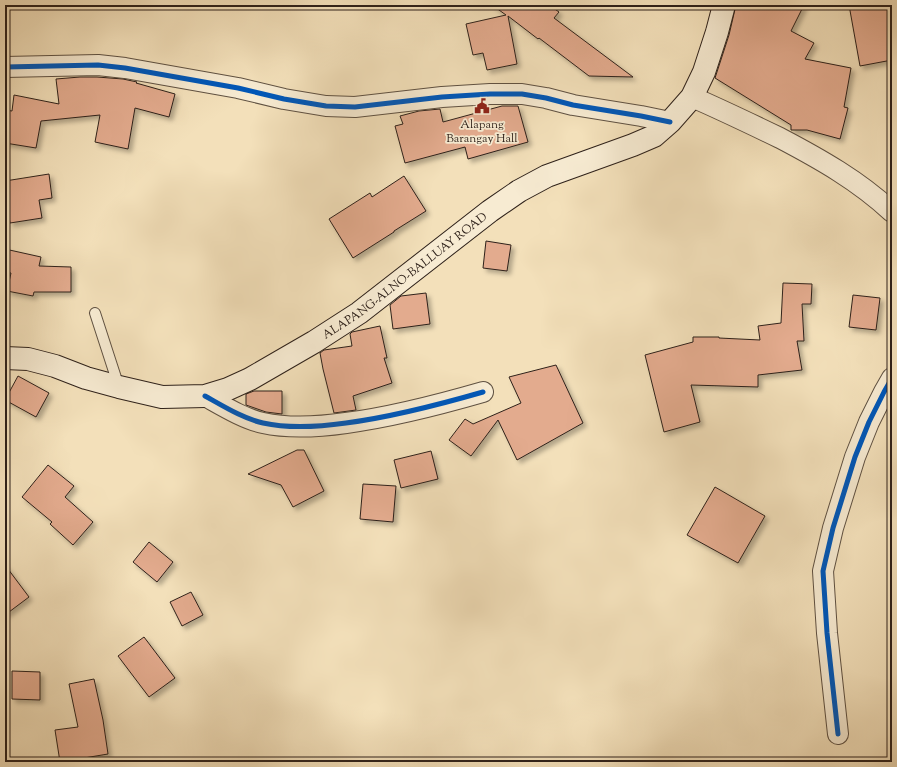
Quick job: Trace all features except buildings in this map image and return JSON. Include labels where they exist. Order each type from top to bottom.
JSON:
[{"type":"main road","name":"ALAPANG-ALNO-BALLUAY ROAD","points":[[5,358],[28,359],[55,366],[86,378],[162,397],[205,396],[228,389],[250,379],[314,342],[359,312],[490,211],[519,191],[547,176],[654,136],[670,122],[692,96],[704,72],[718,32],[724,5]]},
{"type":"street","points":[[5,67],[98,65],[125,68],[333,106],[355,107],[442,97],[522,94],[573,105],[670,122]]},
{"type":"street","points":[[692,96],[757,126],[804,150],[845,174],[881,201],[892,212]]},
{"type":"street","points":[[838,734],[827,633],[823,571],[833,528],[855,457],[869,422],[892,378]]},
{"type":"street","points":[[205,396],[235,412],[262,423],[284,426],[318,427],[364,421],[409,412],[483,392]]},
{"type":"lane","points":[[95,313],[119,387]]},
{"type":"cycle path","points":[[5,67],[98,65],[125,68],[238,88],[284,99],[326,106],[355,107],[442,97],[522,94],[573,105],[670,122]]},
{"type":"cycle path","points":[[838,734],[827,633],[823,571],[833,528],[855,457],[869,422],[892,378]]},
{"type":"cycle path","points":[[205,396],[234,412],[256,421],[273,425],[304,427],[336,424],[398,414],[483,392]]},
{"type":"place","name":"Alapang Barangay Hall","points":[[482,106]]}]
